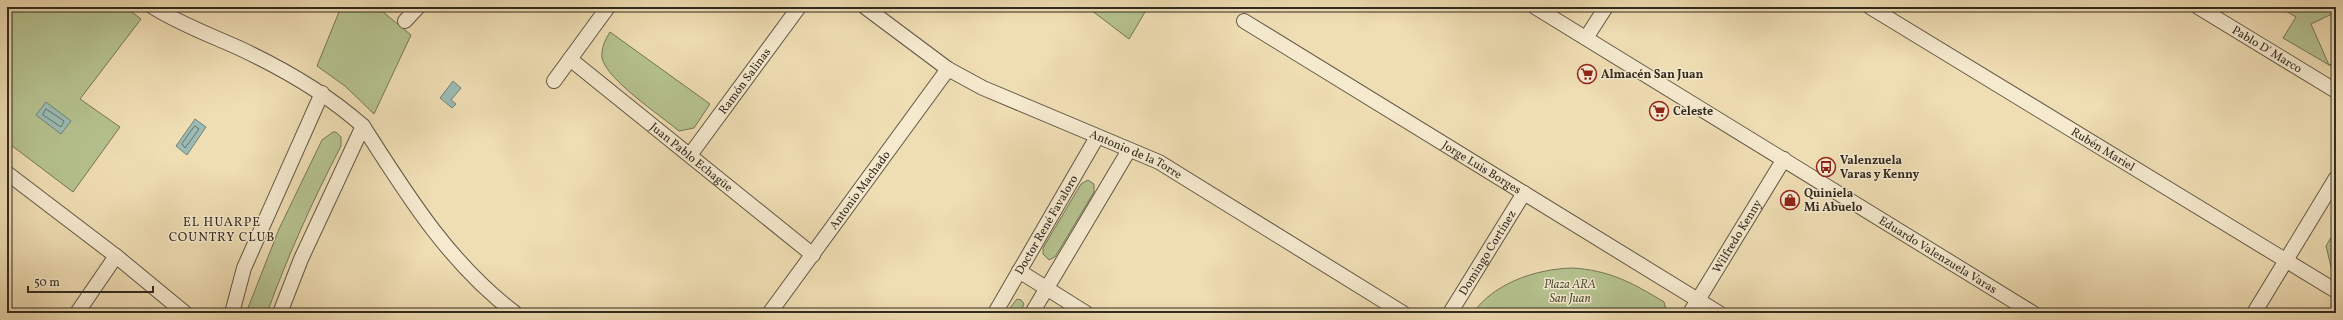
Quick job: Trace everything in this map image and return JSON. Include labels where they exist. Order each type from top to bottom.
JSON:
[{"type":"street","points":[[153,7],[263,60],[322,93],[363,126],[416,210],[441,242],[483,285],[515,313]]},
{"type":"street","points":[[405,21],[418,7]]},
{"type":"street","points":[[554,81],[608,7]]},
{"type":"street","name":"Ramón Salinas","points":[[690,155],[799,7]]},
{"type":"street","name":"Eduardo Valenzuela Varas","points":[[1535,7],[2033,313]]},
{"type":"street","points":[[1586,38],[1606,7]]},
{"type":"street","name":"Rubén Mariel","points":[[1870,7],[2336,291]]},
{"type":"street","name":"Pablo D' Marco","points":[[2198,7],[2336,91]]},
{"type":"street","name":"Antonio de la Torre","points":[[869,8],[948,69],[982,88],[1159,162],[1403,313]]},
{"type":"street","name":"Jorge Luis Borges","points":[[1244,21],[1719,313]]},
{"type":"street","name":"Juan Pablo Echagüe","points":[[570,59],[813,255]]},
{"type":"street","name":"Antonio Machado","points":[[771,312],[948,69]]},
{"type":"street","points":[[232,313],[244,268],[322,93]]},
{"type":"street","points":[[280,313],[301,259],[363,126]]},
{"type":"street","name":"Doctor René Favaloro","points":[[995,313],[1098,137]]},
{"type":"street","points":[[1032,313],[1129,150]]},
{"type":"street","name":"Wilfredo Kenny","points":[[1690,313],[1784,159]]},
{"type":"street","points":[[7,174],[116,256],[185,313]]},
{"type":"street","points":[[2254,313],[2336,178]]},
{"type":"street","name":"Domingo Cortínez","points":[[1450,313],[1524,193]]},
{"type":"street","points":[[77,313],[116,256]]},
{"type":"street","points":[[1019,271],[1086,313]]},
{"type":"green space","points":[[7,7],[125,7],[141,19],[80,99],[120,127],[73,192],[7,142]]},
{"type":"green space","points":[[341,7],[377,7],[411,35],[374,114],[345,86],[317,66]]},
{"type":"green space","points":[[1087,7],[1148,7],[1129,39]]},
{"type":"green space","points":[[2279,7],[2336,7],[2336,12],[2311,24],[2329,65],[2283,38],[2296,17]]},
{"type":"green space","points":[[610,32],[710,104],[694,128],[679,131],[635,97],[613,76],[606,67],[602,58],[604,44]]},
{"type":"green space","points":[[2336,62],[2336,69],[2329,65]]},
{"type":"green space","points":[[333,132],[336,132],[341,137],[341,146],[301,228],[267,313],[246,313],[279,229],[322,140]]},
{"type":"green space","points":[[1088,180],[1094,184],[1094,192],[1055,257],[1049,260],[1043,254],[1043,248],[1081,184]]},
{"type":"green space","points":[[2336,229],[2336,273],[2332,271],[2326,246]]},
{"type":"green space","name":"Plaza ARA San Juan","points":[[1572,268],[1598,271],[1631,283],[1664,302],[1667,313],[1473,313],[1492,293],[1517,280],[1544,271]]},
{"type":"green space","points":[[1017,299],[1021,300],[1024,304],[1020,313],[1006,313]]},
{"type":"water","points":[[453,81],[461,88],[451,100],[456,104],[452,108],[440,98]]},
{"type":"water","points":[[46,102],[71,121],[61,134],[36,115]]},
{"type":"water","points":[[195,119],[206,127],[187,155],[176,146]]},
{"type":"place","name":"Almacén San Juan","points":[[1587,74]]},
{"type":"place","name":"Celeste","points":[[1659,111]]},
{"type":"place","name":"Valenzuela Varas y Kenny","points":[[1826,167]]},
{"type":"place","name":"Quiniela Mi Abuelo","points":[[1790,200]]},
{"type":"district","name":"EL HUARPE COUNTRY CLUB","points":[[222,228]]}]
